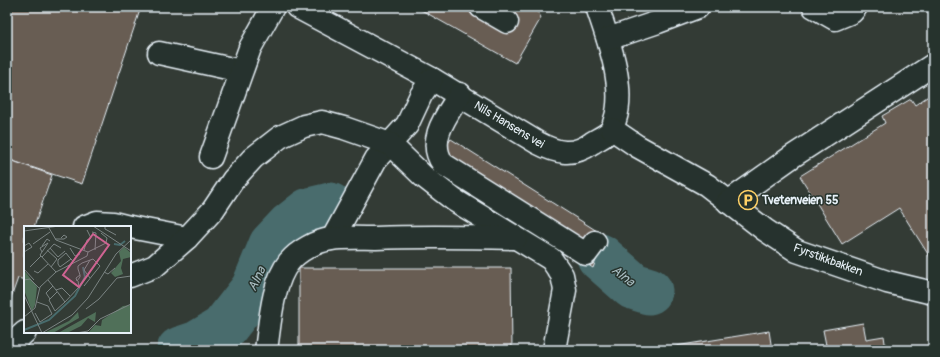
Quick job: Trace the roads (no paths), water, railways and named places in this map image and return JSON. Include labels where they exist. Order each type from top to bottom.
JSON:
[{"type":"street","points":[[211,157],[250,48],[273,7]]},
{"type":"street","name":"Nils Hansens vei","points":[[297,7],[460,94],[517,131],[551,150],[566,153],[586,148],[612,129]]},
{"type":"street","points":[[481,7],[507,22]]},
{"type":"street","points":[[597,7],[608,39],[615,71],[618,95],[617,115],[612,129]]},
{"type":"street","points":[[608,39],[698,7]]},
{"type":"street","points":[[814,7],[835,19],[852,12],[856,7]]},
{"type":"street","points":[[159,53],[241,71]]},
{"type":"street","points":[[728,202],[793,156],[933,65]]},
{"type":"street","points":[[330,239],[334,236],[376,159],[407,125],[421,95],[432,79]]},
{"type":"street","points":[[460,94],[440,128],[436,138],[438,154],[443,164],[586,254],[595,242]]},
{"type":"street","points":[[131,276],[155,266],[187,238],[213,210],[233,180],[254,158],[280,137],[304,126],[322,122],[390,144],[423,176],[454,200],[551,259],[562,275],[565,290],[554,350]]},
{"type":"street","name":"Fyrstikkbakken","points":[[612,129],[682,172],[707,185],[765,230],[797,251],[887,282],[933,293]]},
{"type":"street","points":[[86,226],[96,222],[113,223],[125,226]]},
{"type":"street","points":[[131,227],[187,238]]},
{"type":"street","points":[[266,350],[273,305],[283,272],[289,262],[299,253],[311,246],[330,239],[426,236],[518,238]]},
{"type":"street","points":[[7,348],[24,333]]},
{"type":"waterway","name":"Alna","points":[[180,350],[198,344],[223,329],[254,289],[272,245],[290,226],[309,211],[330,206]]},
{"type":"waterway","name":"Alna","points":[[600,257],[633,286],[649,291]]},
{"type":"place","name":"Tvetenveien 55","points":[[748,200]]}]
